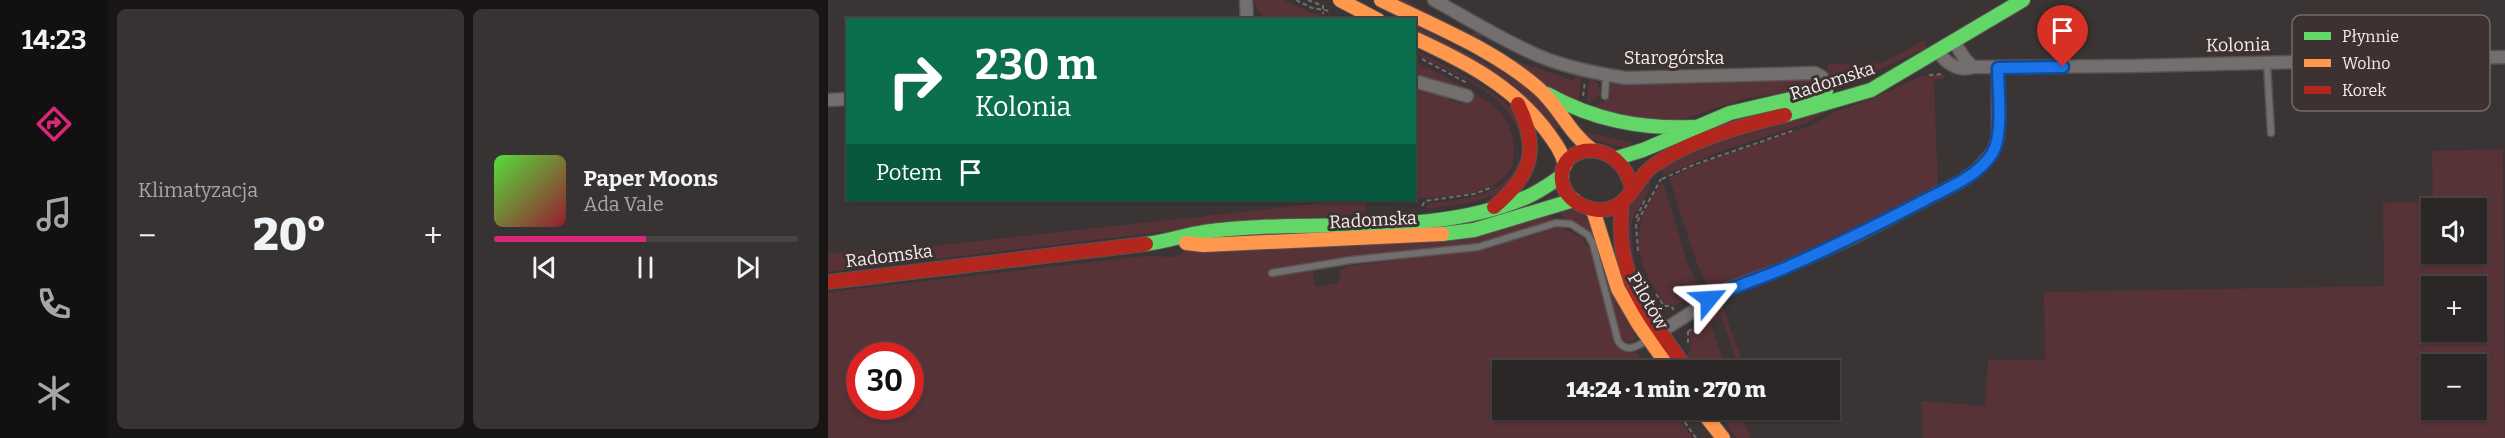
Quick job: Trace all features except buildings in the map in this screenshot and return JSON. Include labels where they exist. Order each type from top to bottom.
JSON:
[{"type":"main road","points":[[1381,0],[1415,18]]},
{"type":"main road","name":"Radomska","points":[[1632,189],[1647,170],[1679,151],[1712,138],[1872,89],[2023,0]]},
{"type":"main road","points":[[1339,6],[1372,18]]},
{"type":"main road","points":[[1416,19],[1515,71],[1575,110],[1626,125],[1662,128],[1693,127]]},
{"type":"main road","points":[[1416,39],[1470,65],[1505,86],[1539,120],[1561,153],[1563,170],[1566,191],[1574,200],[1593,210],[1612,209],[1622,203],[1632,189],[1629,172],[1617,158],[1606,152],[1592,150],[1575,156],[1563,170]]},
{"type":"main road","name":"Radomska","points":[[1617,158],[1662,143],[1693,127],[1758,105],[1838,89],[1915,64]]},
{"type":"main road","points":[[1490,210],[1515,189],[1528,166],[1532,152],[1528,124],[1520,106],[1505,86]]},
{"type":"main road","points":[[1541,90],[1571,132],[1592,150]]},
{"type":"main road","name":"Radomska","points":[[828,282],[1170,241],[1202,232],[1229,229],[1450,217],[1490,210],[1528,195],[1551,184],[1563,170]]},
{"type":"main road","name":"Radomska","points":[[1170,241],[1204,245],[1460,233],[1497,224],[1542,207],[1574,200]]},
{"type":"main road","name":"Pilotów","points":[[1622,203],[1619,232],[1625,271],[1666,360]]},
{"type":"main road","name":"Pilotów","points":[[1593,210],[1616,283],[1655,335],[1678,360]]},
{"type":"main road","points":[[1710,420],[1725,438]]},
{"type":"main road","points":[[1716,420],[1725,438]]},
{"type":"street","points":[[1246,0],[1248,18]]},
{"type":"street","name":"Starogórska","points":[[1434,0],[1530,52],[1575,68],[1606,75],[1626,78],[1815,73],[1822,77]]},
{"type":"street","points":[[1954,42],[1965,59],[1973,66]]},
{"type":"street","name":"Kolonia","points":[[1938,51],[1948,62],[1966,69],[1973,66],[1998,68],[2292,62]]},
{"type":"street","name":"Kolonia","points":[[2490,57],[2505,57]]},
{"type":"street","points":[[1655,335],[1730,288],[1782,269],[1852,238],[1960,182],[1977,170],[1993,152],[1998,137],[1998,68]]},
{"type":"street","points":[[1416,81],[1469,90]]},
{"type":"street","points":[[828,100],[846,99]]},
{"type":"lane","points":[[2266,63],[2271,133]]},
{"type":"lane","points":[[1605,96],[1606,75]]},
{"type":"lane","points":[[1272,273],[1351,260],[1478,247],[1543,226],[1571,224],[1588,235],[1593,244],[1615,331],[1621,346],[1632,348],[1655,335]]},
{"type":"path","points":[[1296,0],[1323,12],[1339,6]]},
{"type":"path","points":[[1308,0],[1323,6],[1323,12]]},
{"type":"path","points":[[1416,55],[1469,90]]},
{"type":"path","points":[[1583,103],[1586,75]]},
{"type":"path","points":[[1653,185],[1633,224],[1636,257],[1636,224],[1661,180],[1693,165],[1792,130]]},
{"type":"path","points":[[1656,171],[1661,180]]},
{"type":"path","points":[[1413,207],[1421,206],[1425,201],[1474,194],[1499,184]]},
{"type":"path","points":[[1660,308],[1650,289],[1664,306],[1671,306],[1677,315]]},
{"type":"path","points":[[1683,420],[1696,438]]},
{"type":"shaded area","points":[[1254,0],[1283,0],[1309,12],[1336,18],[1266,18],[1257,11]]},
{"type":"shaded area","points":[[1394,0],[1405,0],[1471,36],[1473,33],[1483,33],[1479,41],[1511,59],[1574,81],[1577,73],[1582,74],[1578,106]]},
{"type":"shaded area","points":[[1416,26],[1504,73],[1534,94],[1561,126],[1554,131],[1416,32]]},
{"type":"shaded area","points":[[1925,40],[1926,48],[1883,68],[1831,86],[1747,98],[1668,124],[1591,109],[1611,98],[1608,87],[1616,81],[1811,78],[1814,84],[1827,81],[1829,64],[1882,63]]},
{"type":"shaded area","points":[[1416,50],[1490,91],[1515,112],[1523,126],[1522,151],[1518,132],[1511,116],[1500,103],[1471,82],[1422,57]]},
{"type":"shaded area","points":[[1416,62],[1473,92],[1502,115],[1511,131],[1514,149],[1512,165],[1504,177],[1478,192],[1445,197],[1416,198],[1417,87],[1448,95],[1448,100],[1462,104],[1466,99],[1416,75]]},
{"type":"shaded area","points":[[1944,75],[1944,79],[1934,79],[1938,187],[1829,241],[1728,283],[1696,302],[1683,301],[1675,306],[1673,304],[1665,306],[1647,274],[1638,244],[1643,214],[1663,182],[1688,265],[1703,295],[1710,290],[1697,264],[1669,178],[1704,162],[1810,126],[1834,112],[1872,99],[1921,76]]},
{"type":"shaded area","points":[[1589,76],[1598,83],[1601,95],[1589,104],[1587,100]]},
{"type":"shaded area","points":[[1828,110],[1807,123],[1719,152],[1665,175],[1659,169],[1706,147]]},
{"type":"shaded area","points":[[1580,131],[1633,143],[1628,147],[1609,144],[1590,138]]},
{"type":"shaded area","points":[[2503,149],[2505,438],[1923,438],[1921,401],[1985,406],[1988,360],[2045,360],[2044,292],[2384,286],[2383,203],[2421,202],[2421,264],[2487,264],[2487,198],[2433,198],[2432,151]]},
{"type":"shaded area","points":[[1519,158],[1519,173],[1494,196],[1463,204],[1426,209],[1429,203],[1469,198],[1495,189],[1514,171]]},
{"type":"shaded area","points":[[1648,177],[1649,189],[1631,224],[1633,254],[1643,283],[1667,319],[1660,317],[1639,288],[1626,238],[1629,209]]},
{"type":"shaded area","points":[[1340,201],[1363,201],[1367,207],[1364,214],[1252,221],[828,272],[828,253],[888,251]]},
{"type":"shaded area","points":[[1560,210],[1572,210],[1589,219],[1636,337],[1632,342],[1625,342],[1620,335],[1592,235],[1581,224],[1563,219]]},
{"type":"shaded area","points":[[1549,213],[1552,220],[1476,244],[1375,254],[1272,270],[1272,276],[1313,270],[1315,287],[1338,283],[1341,270],[1349,266],[1487,249],[1556,228],[1565,229],[1581,237],[1590,249],[1617,346],[1625,353],[1637,353],[1642,360],[1492,360],[1492,420],[1680,420],[1693,438],[828,438],[828,292],[1145,256],[1176,257],[1185,251]]},
{"type":"shaded area","points":[[1722,305],[1741,360],[1736,360],[1721,316],[1711,325],[1723,360],[1688,360],[1686,356],[1691,348],[1690,333],[1711,318]]},
{"type":"shaded area","points":[[1724,420],[1744,420],[1750,438],[1736,438]]},
{"type":"traffic: fast","points":[[1785,115],[1871,90],[2023,0]]},
{"type":"traffic: fast","points":[[1617,158],[1643,150],[1730,113],[1826,91]]},
{"type":"traffic: fast","points":[[1547,94],[1582,110],[1618,121],[1654,126],[1693,127]]},
{"type":"traffic: fast","points":[[1146,244],[1228,229],[1388,224],[1459,217],[1493,209],[1527,197],[1562,176]]},
{"type":"traffic: fast","points":[[1442,234],[1474,230],[1574,200]]},
{"type":"traffic: slow","points":[[1340,0],[1374,18]]},
{"type":"traffic: slow","points":[[1381,0],[1463,39],[1521,74],[1545,95],[1577,136],[1592,150]]},
{"type":"traffic: slow","points":[[1416,39],[1468,65],[1517,99],[1532,113],[1551,137],[1565,165]]},
{"type":"traffic: slow","points":[[1593,210],[1618,289],[1639,325],[1664,360]]},
{"type":"traffic: slow","points":[[1186,243],[1204,245],[1442,234]]},
{"type":"traffic: slow","points":[[1709,420],[1723,438]]},
{"type":"traffic: jam","points":[[1494,207],[1517,184],[1528,160],[1529,135],[1518,104]]},
{"type":"traffic: jam","points":[[1632,189],[1626,172],[1616,160],[1604,153],[1591,150],[1579,152],[1569,158],[1563,168],[1562,181],[1568,195],[1581,205],[1605,210],[1619,205],[1647,171],[1667,157],[1699,141],[1785,115]]},
{"type":"traffic: jam","points":[[1622,203],[1621,229],[1628,273],[1647,312],[1680,360]]},
{"type":"traffic: jam","points":[[828,282],[1146,244]]},
{"type":"route","points":[[1709,299],[1730,288],[1782,269],[1852,238],[1960,182],[1986,162],[1993,152],[1998,137],[1998,68],[2063,67]]}]
